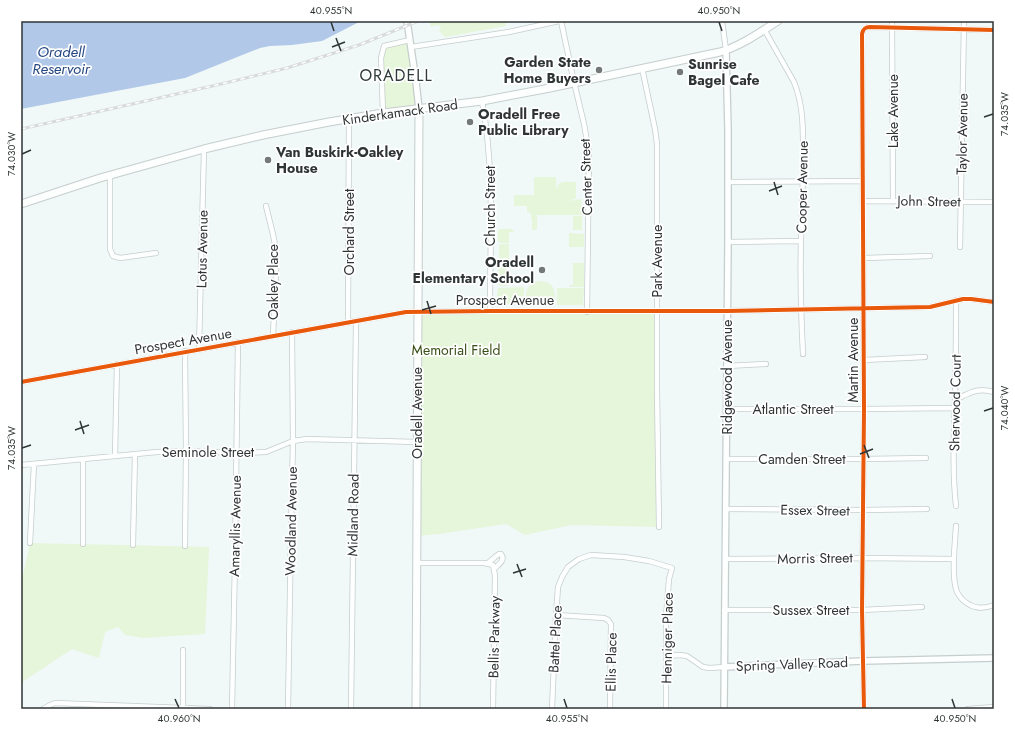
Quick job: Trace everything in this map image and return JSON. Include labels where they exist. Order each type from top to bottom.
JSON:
[{"type":"main road","name":"Kinderkamack Road","points":[[21,204],[110,175],[204,149],[263,135],[350,118],[482,101],[726,50],[778,21]]},
{"type":"main road","name":"Oradell Avenue","points":[[416,709],[419,109]]},
{"type":"street","name":"Oradell Avenue","points":[[406,21],[419,109]]},
{"type":"street","points":[[411,47],[508,32],[560,21]]},
{"type":"street","name":"Center Street","points":[[560,21],[584,124],[588,152],[587,312]]},
{"type":"street","name":"Ridgewood Avenue","points":[[722,21],[726,50],[728,129],[724,709]]},
{"type":"street","name":"Lake Avenue","points":[[892,21],[893,201]]},
{"type":"street","name":"Taylor Avenue","points":[[960,247],[964,21]]},
{"type":"street","name":"Martin Avenue","points":[[864,709],[862,610],[864,258],[862,34],[866,27],[892,28]]},
{"type":"street","points":[[892,28],[994,30]]},
{"type":"street","name":"Cooper Avenue","points":[[764,29],[798,91],[803,121],[801,241],[801,309],[803,354]]},
{"type":"street","points":[[383,113],[381,58],[384,46],[410,40]]},
{"type":"street","name":"Park Avenue","points":[[642,68],[657,144],[659,527]]},
{"type":"street","name":"Church Street","points":[[482,101],[490,169],[490,311]]},
{"type":"street","name":"Orchard Street","points":[[348,322],[350,118]]},
{"type":"street","name":"Lotus Avenue","points":[[199,349],[204,149]]},
{"type":"street","points":[[110,175],[111,253],[113,256],[120,258],[156,253]]},
{"type":"street","points":[[728,182],[863,180]]},
{"type":"street","name":"John Street","points":[[863,201],[994,202]]},
{"type":"street","name":"Oakley Place","points":[[266,206],[274,238],[276,260],[273,336]]},
{"type":"street","points":[[728,242],[801,241]]},
{"type":"street","points":[[864,258],[930,256]]},
{"type":"street","name":"Prospect Avenue","points":[[21,382],[406,312],[727,311],[930,307],[956,300],[971,299],[994,302]]},
{"type":"street","name":"Sherwood Court","points":[[956,300],[954,491],[956,506]]},
{"type":"street","name":"Midland Road","points":[[351,709],[356,321]]},
{"type":"street","name":"Woodland Avenue","points":[[288,709],[293,441],[292,332]]},
{"type":"street","name":"Amaryllis Avenue","points":[[232,709],[238,342]]},
{"type":"street","points":[[185,352],[185,546]]},
{"type":"street","points":[[864,360],[924,357]]},
{"type":"street","points":[[115,456],[117,364]]},
{"type":"street","points":[[726,366],[766,364]]},
{"type":"street","points":[[955,400],[969,393],[980,390],[994,392]]},
{"type":"street","name":"Atlantic Street","points":[[727,409],[955,408]]},
{"type":"street","name":"Seminole Street","points":[[21,465],[135,454],[186,451],[266,452],[293,441],[307,439],[417,442]]},
{"type":"street","points":[[133,545],[135,454]]},
{"type":"street","name":"Camden Street","points":[[726,459],[926,458]]},
{"type":"street","points":[[83,459],[83,544]]},
{"type":"street","points":[[30,543],[34,464]]},
{"type":"street","name":"Essex Street","points":[[726,509],[927,509]]},
{"type":"street","points":[[956,526],[954,559],[956,588],[958,593],[961,598],[971,606],[978,608],[994,606]]},
{"type":"street","name":"Battel Place","points":[[552,709],[556,615],[559,583],[565,571],[573,562],[591,555],[624,557],[649,561],[672,568]]},
{"type":"street","name":"Morris Street","points":[[725,560],[863,558],[954,559]]},
{"type":"street","name":"Bellis Parkway","points":[[416,564],[492,566],[493,709]]},
{"type":"street","name":"Henniger Place","points":[[666,709],[666,617],[669,579],[672,568]]},
{"type":"street","name":"Sussex Street","points":[[724,610],[862,610],[922,607]]},
{"type":"street","name":"Ellis Place","points":[[556,615],[604,618],[611,624],[610,709]]},
{"type":"street","points":[[182,650],[183,708]]},
{"type":"street","name":"Spring Valley Road","points":[[666,656],[687,656],[697,664],[710,668],[863,661],[994,658]]},
{"type":"street","points":[[42,709],[50,704],[210,709]]},
{"type":"street","points":[[968,709],[994,707]]},
{"type":"green space","points":[[429,21],[505,21],[506,26],[445,37],[439,31],[441,28],[439,25],[431,27]]},
{"type":"green space","points":[[410,40],[419,109],[383,113],[381,58],[384,46]]},
{"type":"green space","points":[[534,177],[556,177],[556,190],[557,186],[561,183],[575,182],[576,198],[569,201],[581,199],[583,215],[537,215],[537,230],[532,230],[531,213],[527,212],[527,206],[514,206],[514,195],[534,195]]},
{"type":"green space","points":[[573,216],[582,216],[582,230],[573,230]]},
{"type":"green space","points":[[500,229],[511,229],[514,231],[509,232],[509,243],[501,243],[498,241],[498,231]]},
{"type":"green space","points":[[569,233],[584,234],[584,247],[569,247]]},
{"type":"green space","points":[[500,244],[509,244],[509,259],[499,259]]},
{"type":"green space","points":[[499,261],[507,261],[507,286],[500,286],[498,284]]},
{"type":"green space","points":[[573,263],[584,263],[584,287],[570,287],[570,285],[573,285]]},
{"type":"green space","points":[[540,281],[549,283],[554,288],[555,304],[526,304],[527,289],[535,282]]},
{"type":"green space","points":[[524,287],[524,304],[497,304],[498,288]]},
{"type":"green space","points":[[557,288],[584,288],[583,305],[557,305]]},
{"type":"green space","name":"Memorial Field","points":[[657,311],[659,527],[571,525],[525,535],[506,524],[417,536],[418,312]]},
{"type":"green space","points":[[30,543],[209,547],[205,634],[143,638],[125,635],[118,627],[105,632],[99,658],[72,649],[21,683],[21,584]]},
{"type":"water","name":"Oradell Reservoir","points":[[21,21],[361,21],[322,41],[260,48],[185,78],[21,109]]},
{"type":"railway","points":[[21,129],[287,68],[359,45],[418,21]]},
{"type":"cycle path","points":[[864,709],[862,610],[864,409],[862,34],[864,29],[867,27],[994,30]]},
{"type":"cycle path","points":[[21,382],[406,312],[727,311],[930,307],[963,299],[994,302]]},
{"type":"place","name":"Garden State Home Buyers","points":[[599,70]]},
{"type":"place","name":"Sunrise Bagel Cafe","points":[[680,72]]},
{"type":"place","name":"Oradell Free Public Library","points":[[470,122]]},
{"type":"place","name":"Van Buskirk-Oakley House","points":[[268,160]]},
{"type":"place","name":"Oradell Elementary School","points":[[542,270]]},
{"type":"district","name":"ORADELL","points":[[396,75]]}]
